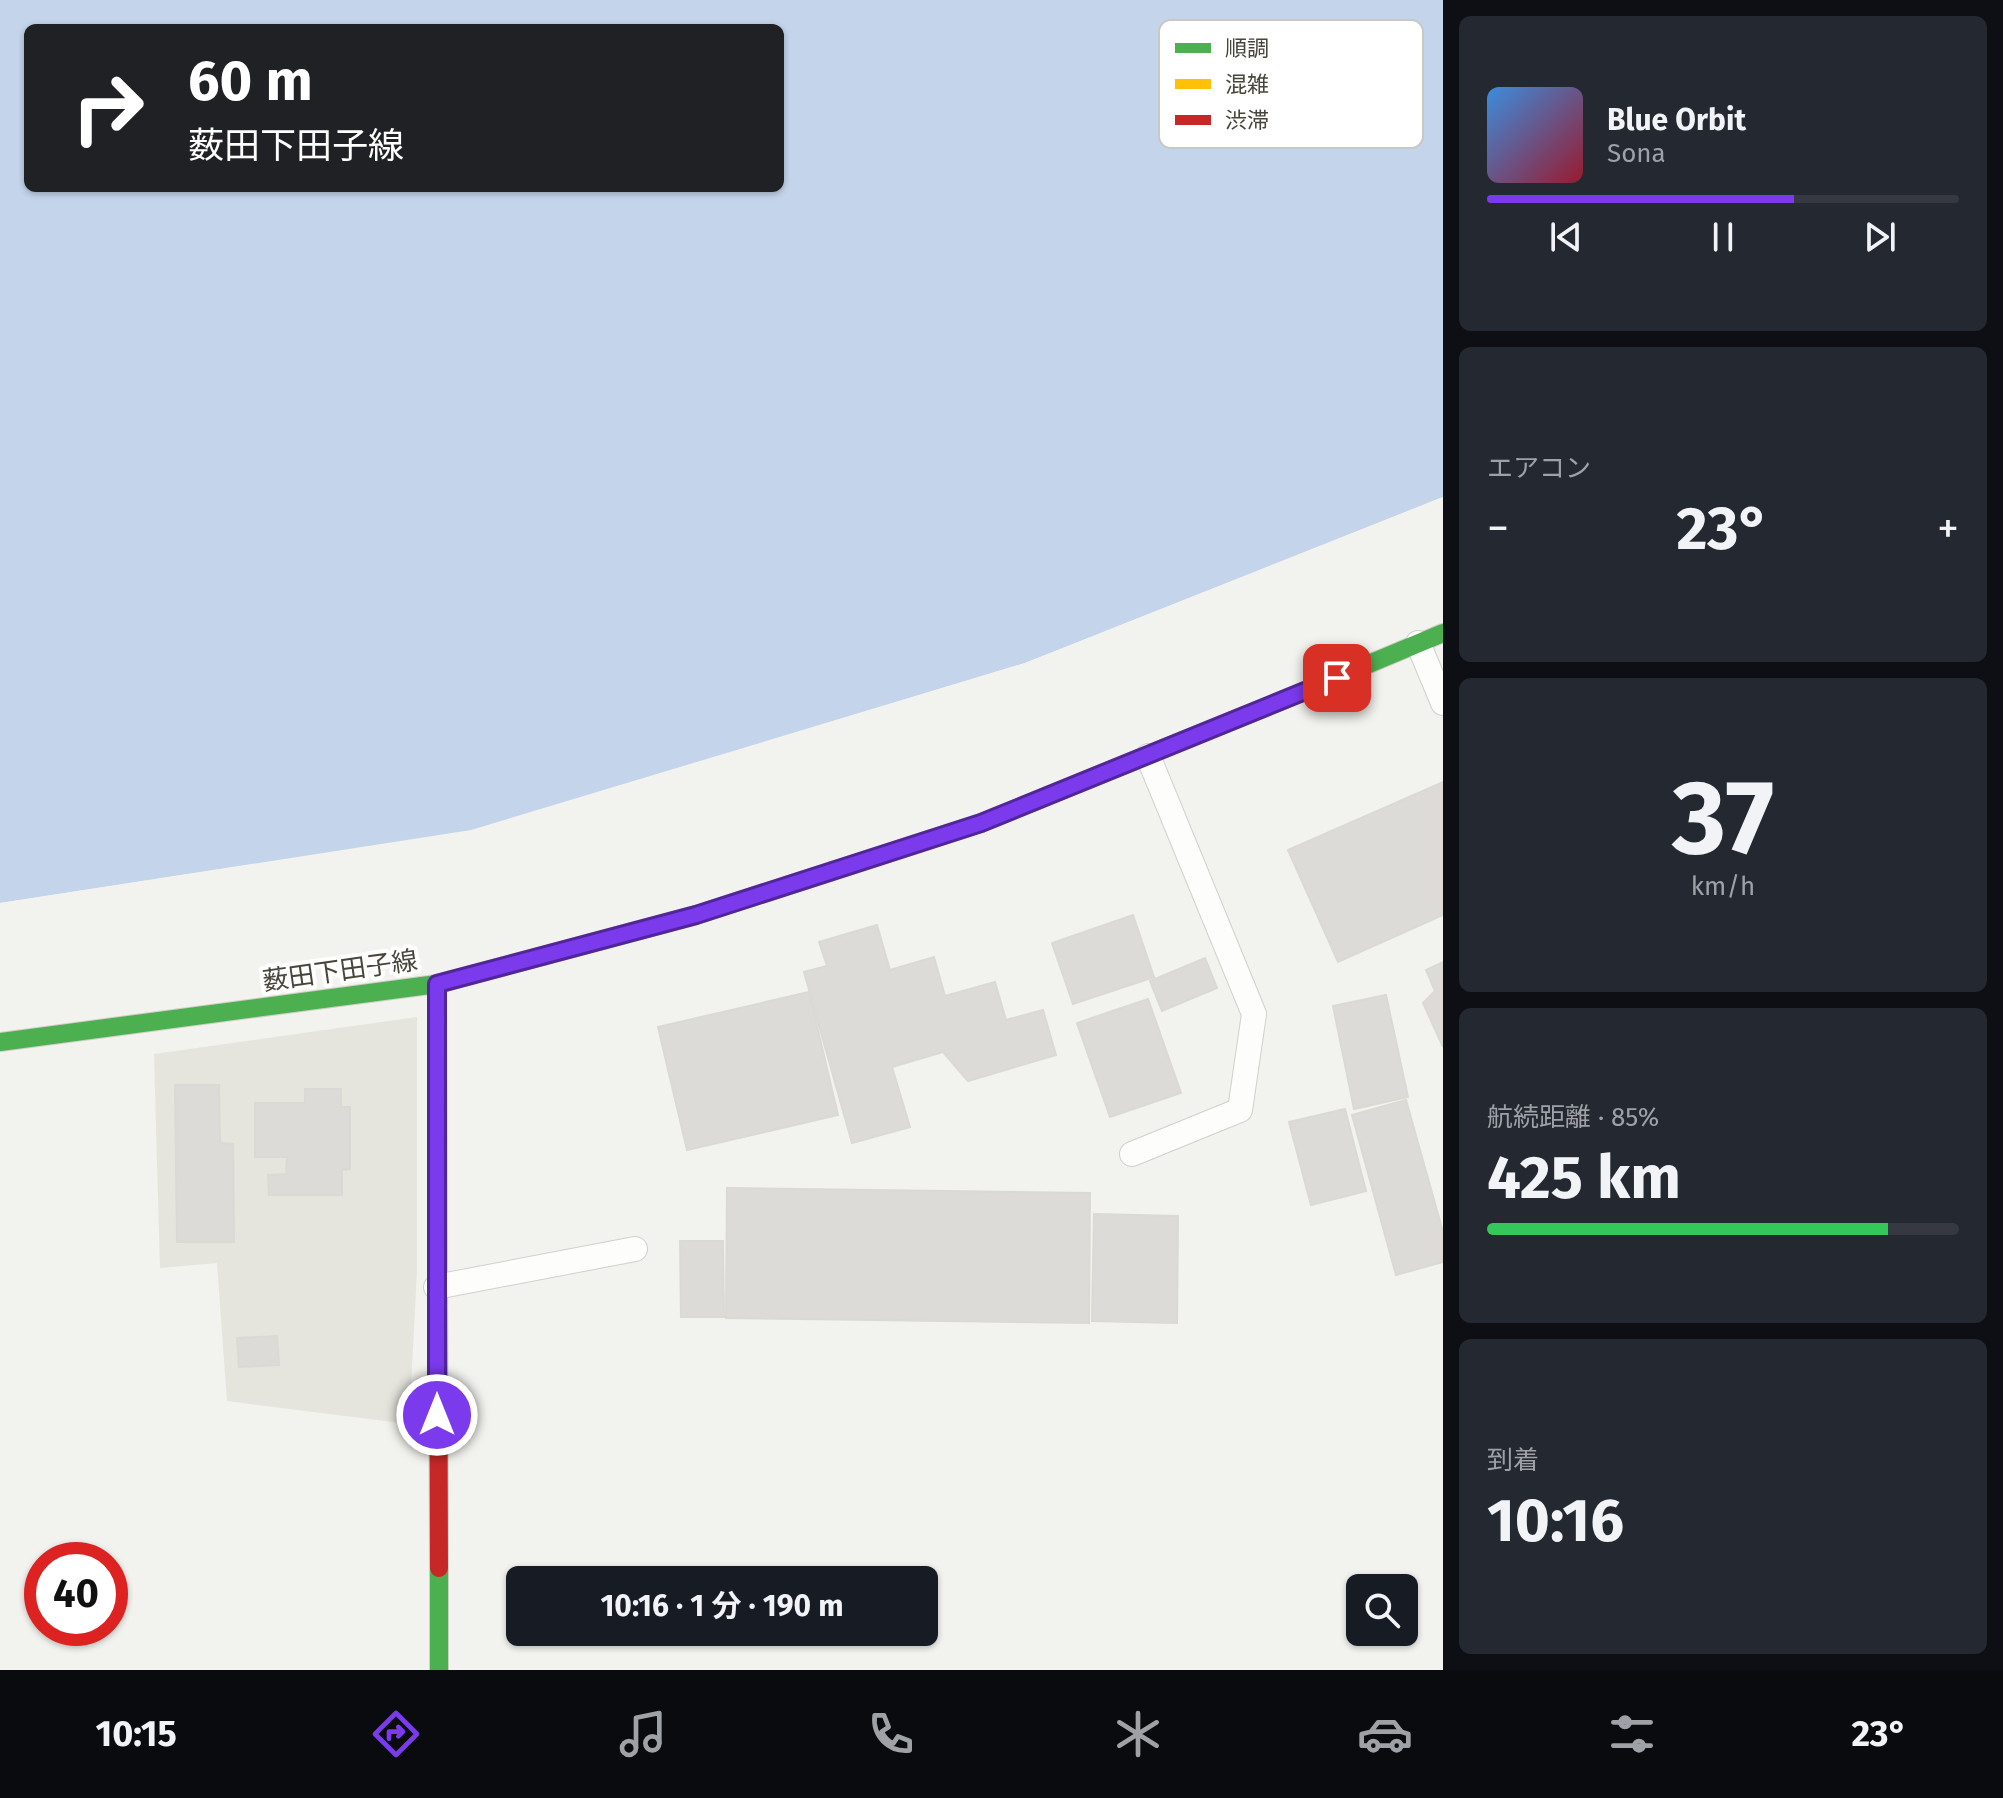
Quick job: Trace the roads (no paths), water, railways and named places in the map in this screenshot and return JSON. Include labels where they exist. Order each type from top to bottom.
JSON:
[{"type":"main road","name":"薮田下田子線","points":[[0,1042],[437,984],[711,910],[981,823],[1443,633]]},
{"type":"main road","points":[[437,984],[439,1670]]},
{"type":"lane","points":[[1418,643],[1443,703]]},
{"type":"lane","points":[[1132,1154],[1240,1110],[1254,1014],[1148,756]]},
{"type":"lane","points":[[436,1287],[635,1249]]},
{"type":"water","points":[[0,0],[1443,0],[1443,497],[1025,663],[471,831],[0,903]]}]
